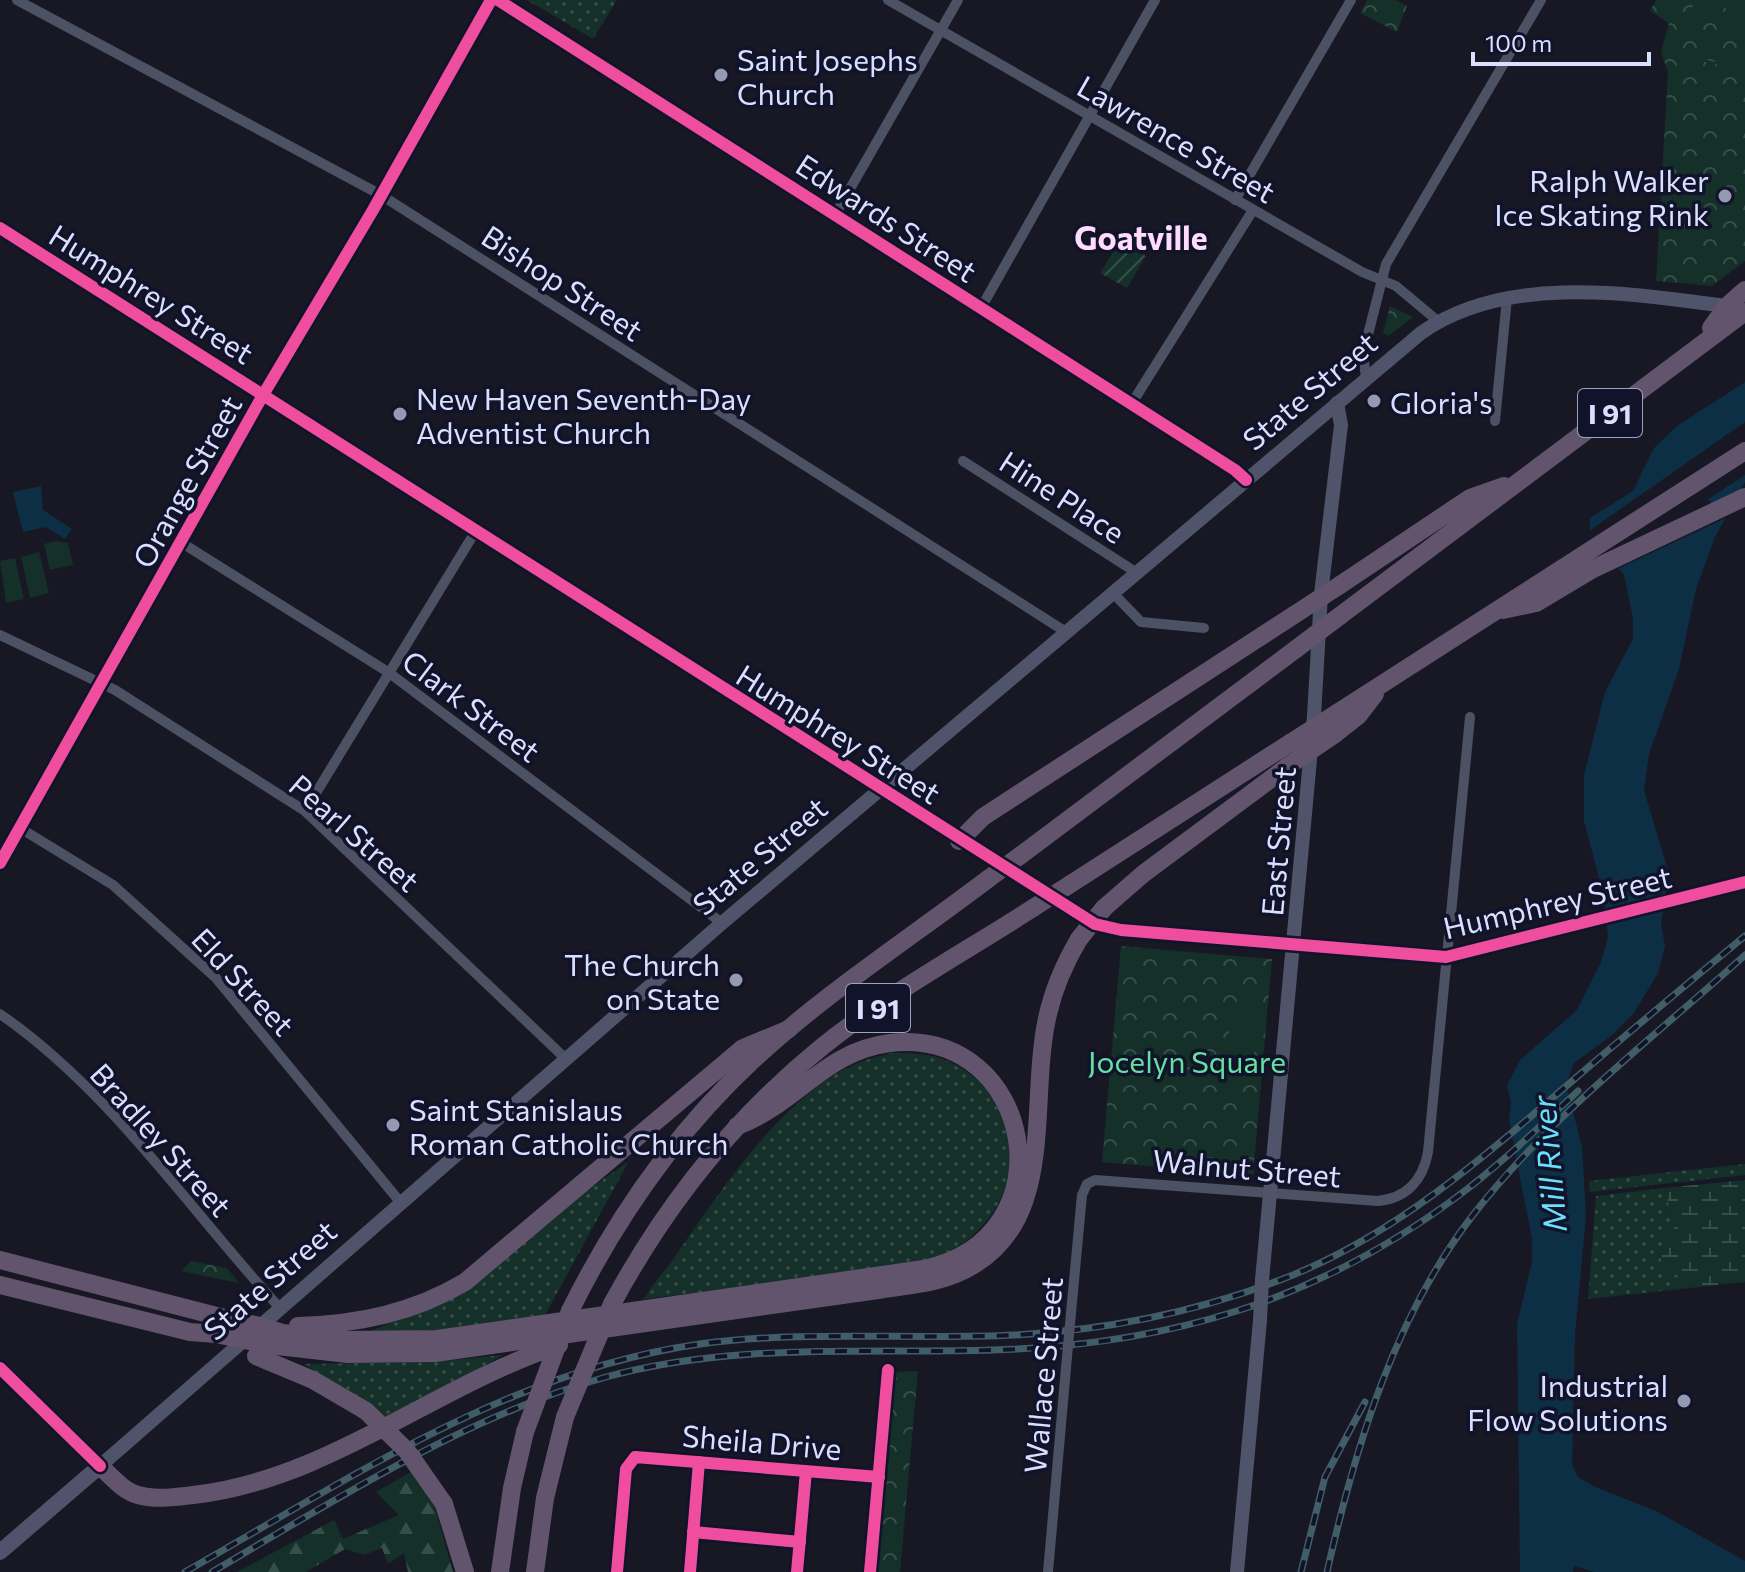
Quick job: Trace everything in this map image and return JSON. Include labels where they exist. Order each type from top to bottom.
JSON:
[{"type":"highway","points":[[1712,333],[1726,307],[1745,290]]},
{"type":"highway","name":"I 91","points":[[500,1572],[510,1500],[525,1432],[551,1355],[570,1311],[615,1230],[678,1140],[736,1076],[789,1029],[1745,310]]},
{"type":"highway","points":[[1598,556],[1745,451]]},
{"type":"highway","points":[[959,841],[983,817],[1470,498],[1515,484]]},
{"type":"highway","points":[[1598,556],[1745,497]]},
{"type":"highway","name":"I 91","points":[[535,1572],[545,1498],[565,1417],[612,1304],[668,1211],[737,1126],[826,1044],[1496,611],[1536,603],[1598,556]]},
{"type":"highway","points":[[0,1260],[232,1320],[273,1337],[348,1354],[419,1354],[590,1333],[939,1280],[964,1270],[986,1256],[1016,1224],[1029,1195],[1045,1025],[1058,979],[1079,939],[1104,908],[1143,874],[1358,716],[1382,684]]},
{"type":"highway","points":[[273,1337],[378,1317],[424,1303],[465,1282],[743,1048],[789,1029]]},
{"type":"highway","points":[[0,1285],[212,1338],[377,1341],[459,1337],[935,1267],[959,1258],[986,1238],[1007,1210],[1018,1177],[1017,1132],[998,1091],[967,1061],[925,1044],[888,1043],[850,1054],[817,1074],[772,1111],[737,1126]]},
{"type":"highway","points":[[100,1466],[129,1491],[150,1497],[201,1494],[257,1482],[325,1457],[499,1368],[590,1333]]},
{"type":"highway","points":[[273,1337],[313,1380],[366,1411],[407,1451],[444,1504],[465,1572]]},
{"type":"main road","name":"Orange Street","points":[[0,863],[263,395],[491,0]]},
{"type":"main road","name":"State Street","points":[[0,1552],[722,923],[1366,378],[1439,322],[1507,298],[1615,295],[1745,310]]},
{"type":"main road","name":"East Street","points":[[1237,1572],[1317,688],[1321,594],[1341,425],[1337,403]]},
{"type":"main road","points":[[0,1368],[100,1466]]},
{"type":"street","name":"Bishop Street","points":[[17,0],[381,195],[1066,632]]},
{"type":"street","name":"Edwards Street","points":[[498,0],[1132,403],[1246,480]]},
{"type":"street","name":"Lawrence Street","points":[[888,0],[1235,200],[1381,279],[1421,304],[1439,322]]},
{"type":"street","points":[[835,215],[958,0]]},
{"type":"street","points":[[981,308],[1155,0]]},
{"type":"street","points":[[1235,200],[1351,0]]},
{"type":"street","points":[[1366,378],[1363,354],[1389,258],[1541,0]]},
{"type":"street","points":[[1132,403],[1253,210]]},
{"type":"street","name":"Humphrey Street","points":[[0,228],[959,841],[1100,926],[1446,957],[1745,882]]},
{"type":"street","points":[[1495,421],[1507,298]]},
{"type":"street","name":"Hine Place","points":[[963,461],[1137,573]]},
{"type":"street","points":[[305,811],[475,532]]},
{"type":"street","name":"Clark Street","points":[[182,543],[388,672],[722,923]]},
{"type":"street","points":[[1113,593],[1141,622],[1204,628]]},
{"type":"street","name":"Pearl Street","points":[[0,635],[101,683],[305,811],[565,1058]]},
{"type":"street","points":[[1446,957],[1470,717]]},
{"type":"street","name":"Eld Street","points":[[20,828],[113,885],[216,978],[401,1203]]},
{"type":"street","name":"Walnut Street","points":[[1087,1184],[1102,1179],[1378,1201],[1403,1194],[1420,1177],[1426,1165],[1446,957]]},
{"type":"street","name":"Bradley Street","points":[[0,1014],[46,1049],[117,1120],[279,1307]]},
{"type":"street","name":"Wallace Street","points":[[1048,1572],[1082,1195],[1087,1184]]},
{"type":"street","points":[[870,1572],[888,1370]]},
{"type":"street","name":"Sheila Drive","points":[[617,1572],[629,1461],[641,1457],[879,1477]]},
{"type":"street","points":[[690,1572],[699,1462]]},
{"type":"street","points":[[797,1572],[806,1471]]},
{"type":"street","points":[[693,1532],[800,1542]]},
{"type":"green space","points":[[527,0],[617,0],[593,39]]},
{"type":"green space","points":[[1367,0],[1396,0],[1407,6],[1397,32],[1360,13]]},
{"type":"green space","points":[[1656,0],[1745,0],[1745,261],[1712,286],[1656,281],[1668,72],[1661,52],[1669,23],[1650,11]]},
{"type":"green space","points":[[1695,0],[1745,0],[1745,70],[1675,56]],"holes":[[[1719,6],[1730,9],[1740,32],[1734,52],[1720,63],[1685,55],[1682,49],[1694,14]]]},
{"type":"green space","points":[[1120,241],[1146,256],[1127,288],[1100,273]]},
{"type":"green space","points":[[1390,306],[1413,317],[1388,336],[1383,333]]},
{"type":"green space","points":[[56,541],[68,543],[73,565],[50,570],[44,544]]},
{"type":"green space","points":[[39,552],[49,593],[30,598],[21,557]]},
{"type":"green space","points":[[15,558],[24,599],[6,603],[0,561]]},
{"type":"green space","name":"Jocelyn Square","points":[[1121,946],[1272,959],[1253,1175],[1102,1162]]},
{"type":"green space","points":[[1231,1009],[1258,1012],[1254,1058],[1227,1056]]},
{"type":"green space","points":[[891,1053],[929,1055],[950,1062],[971,1075],[1001,1113],[1008,1136],[1010,1160],[1007,1183],[998,1205],[966,1242],[945,1254],[897,1266],[644,1299],[723,1188],[786,1114],[834,1075]]},
{"type":"green space","points":[[629,1161],[544,1317],[441,1330],[371,1331],[414,1313]]},
{"type":"green space","points":[[1745,1164],[1745,1175],[1590,1192],[1589,1181]]},
{"type":"green space","points":[[1745,1180],[1745,1282],[1681,1289],[1679,1276],[1660,1268],[1664,1234],[1675,1228],[1664,1188]]},
{"type":"green space","points":[[1664,1188],[1675,1228],[1681,1289],[1588,1299],[1596,1196]]},
{"type":"green space","points":[[191,1261],[227,1268],[239,1283],[181,1271]]},
{"type":"green space","points":[[503,1355],[390,1420],[304,1364],[431,1362]]},
{"type":"green space","points":[[918,1371],[900,1572],[878,1572],[896,1372]]},
{"type":"green space","points":[[411,1472],[435,1508],[453,1572],[408,1572],[404,1553],[388,1564],[382,1548],[364,1555],[345,1549],[306,1572],[237,1572],[334,1520],[343,1539],[399,1515],[376,1492]]},
{"type":"water","name":"Mill River","points":[[1745,382],[1745,482],[1715,537],[1696,589],[1679,669],[1649,754],[1644,790],[1669,874],[1661,924],[1665,946],[1658,973],[1634,1013],[1611,1036],[1574,1063],[1566,1084],[1582,1147],[1586,1216],[1575,1335],[1572,1464],[1578,1477],[1595,1487],[1656,1511],[1745,1561],[1745,1572],[1594,1572],[1574,1566],[1573,1572],[1520,1572],[1517,1324],[1532,1262],[1532,1239],[1509,1120],[1511,1102],[1507,1086],[1520,1060],[1577,1010],[1601,962],[1608,937],[1603,893],[1584,821],[1584,775],[1605,692],[1633,639],[1633,618],[1624,575],[1590,532],[1590,518],[1633,491],[1654,448],[1677,426]]},
{"type":"water","points":[[41,486],[43,510],[72,529],[65,539],[46,527],[23,532],[13,492]]},
{"type":"pier","points":[[1745,422],[1745,475],[1708,499],[1713,505],[1742,491],[1730,516],[1615,570],[1586,533]]},
{"type":"railway","points":[[185,1572],[432,1433],[496,1403],[562,1378],[630,1358],[700,1344],[778,1337],[1014,1335],[1086,1329],[1191,1308],[1293,1275],[1369,1237],[1440,1190],[1745,936]]},
{"type":"railway","points":[[1327,1572],[1351,1478],[1381,1385],[1399,1340],[1445,1255],[1473,1215],[1535,1145],[1603,1079],[1745,955]]},
{"type":"railway","points":[[212,1572],[403,1462],[453,1437],[503,1414],[606,1377],[654,1366],[750,1354],[1057,1346],[1118,1339],[1236,1311],[1292,1291],[1401,1235],[1486,1174],[1578,1091]]},
{"type":"railway","points":[[1301,1572],[1325,1477],[1365,1402]]},
{"type":"cycle path","points":[[0,863],[263,395],[373,210],[491,0]]},
{"type":"cycle path","points":[[498,0],[1235,470],[1246,480]]},
{"type":"cycle path","points":[[0,228],[1095,924],[1121,930],[1446,957],[1745,882]]},
{"type":"cycle path","points":[[0,1368],[100,1466]]},
{"type":"cycle path","points":[[870,1572],[888,1370]]},
{"type":"cycle path","points":[[617,1572],[626,1469],[635,1457],[879,1477]]},
{"type":"cycle path","points":[[690,1572],[699,1462]]},
{"type":"cycle path","points":[[797,1572],[806,1471]]},
{"type":"cycle path","points":[[693,1532],[800,1542]]},
{"type":"place","name":"Saint Josephs Church","points":[[721,75]]},
{"type":"place","name":"Ralph Walker Ice Skating Rink","points":[[1725,196]]},
{"type":"place","name":"Gloria's","points":[[1374,401]]},
{"type":"place","name":"New Haven Seventh-Day Adventist Church","points":[[400,414]]},
{"type":"place","name":"The Church on State","points":[[736,980]]},
{"type":"place","name":"Saint Stanislaus Roman Catholic Church","points":[[393,1125]]},
{"type":"place","name":"Industrial Flow Solutions","points":[[1684,1401]]},
{"type":"district","name":"Goatville","points":[[1141,237]]}]
